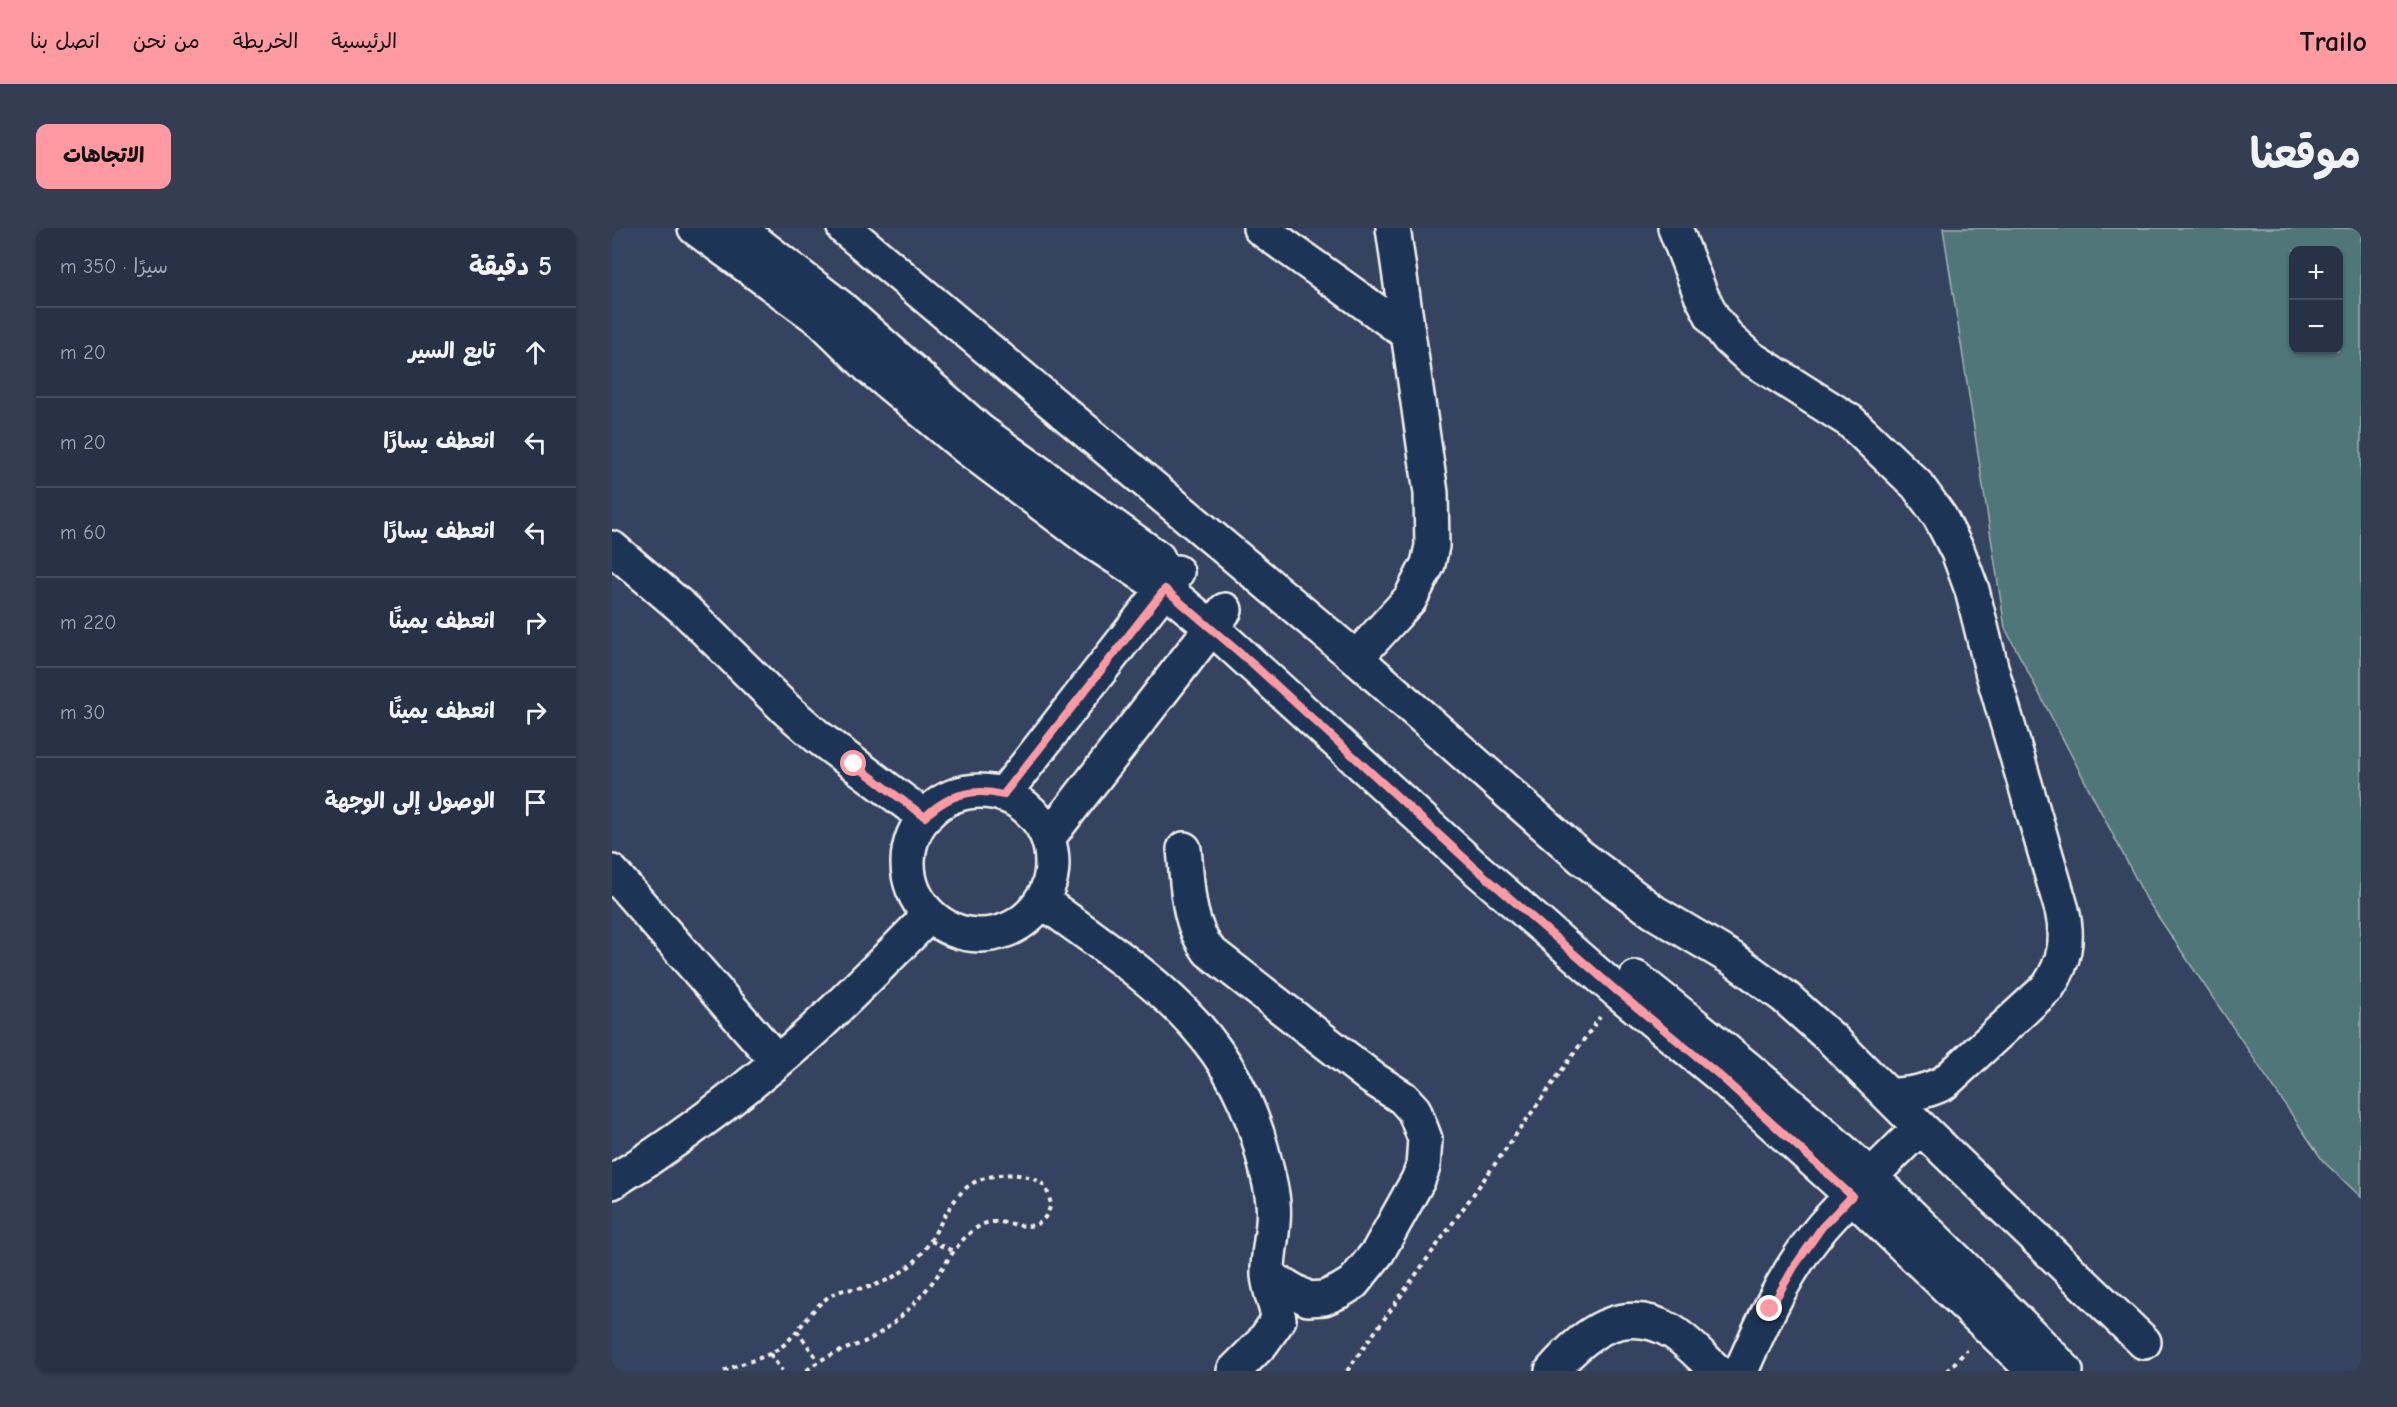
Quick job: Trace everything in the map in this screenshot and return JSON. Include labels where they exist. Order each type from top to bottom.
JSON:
[{"type":"street","points":[[695,228],[822,321],[916,408],[1028,496],[1091,541],[1171,580]]},
{"type":"street","points":[[738,228],[840,307],[980,430],[1218,618],[1564,917],[1731,1054],[1862,1186],[2034,1371]]},
{"type":"street","points":[[844,228],[1356,658],[1581,857],[1654,912],[1733,959],[1785,997],[1833,1040],[1920,1127],[2144,1342]]},
{"type":"street","points":[[1260,228],[1407,333]]},
{"type":"street","points":[[1356,658],[1410,598],[1424,573],[1432,546],[1431,493],[1393,228]]},
{"type":"street","points":[[1675,228],[1701,295],[1713,318],[1729,339],[1749,357],[1850,421],[1917,485],[1940,517],[1958,552],[1972,590],[1992,671],[2066,926],[2064,958],[2057,974],[2037,999],[1944,1083],[1926,1091],[1908,1095],[1888,1095]]},
{"type":"street","points":[[612,548],[685,610],[787,710],[818,737],[925,817]]},
{"type":"street","points":[[1003,795],[1171,580]]},
{"type":"street","points":[[1048,838],[1218,618]]},
{"type":"street","points":[[1218,618],[1472,865],[1618,992],[1718,1074],[1862,1186],[2015,1317],[2066,1371]]},
{"type":"street","points":[[989,791],[1003,795],[1017,801],[1030,811],[1048,838],[1052,870],[1048,886],[1041,900],[1019,924],[989,935],[957,932],[942,925],[930,915],[913,890],[908,860],[916,830],[935,807],[960,794],[989,791]]},
{"type":"street","points":[[1184,849],[1193,924],[1199,938],[1209,951],[1372,1078],[1403,1098],[1417,1118],[1425,1139],[1424,1160],[1418,1180],[1378,1252],[1353,1283],[1324,1298],[1308,1299],[1268,1276]]},
{"type":"street","points":[[612,872],[777,1061]]},
{"type":"street","points":[[1041,900],[1168,997],[1210,1040],[1230,1069],[1246,1101],[1258,1135],[1274,1203],[1273,1240],[1268,1276],[1279,1319],[1262,1343],[1234,1371]]},
{"type":"street","points":[[612,1182],[697,1123],[777,1061],[831,1013],[930,915]]},
{"type":"street","points":[[1741,1371],[1770,1309],[1794,1267],[1822,1227],[1920,1127]]},
{"type":"street","points":[[1552,1371],[1588,1334],[1608,1325],[1629,1321],[1651,1323],[1671,1331],[1717,1371]]},
{"type":"path","points":[[1347,1371],[1618,992]]},
{"type":"path","points":[[724,1371],[740,1363],[770,1354],[786,1343],[820,1303],[839,1291],[869,1287],[896,1275],[913,1264],[932,1241],[957,1198],[972,1183],[993,1175],[1022,1176],[1031,1177],[1046,1186],[1051,1204],[1048,1213],[1036,1225],[1019,1226],[995,1220],[978,1226],[953,1251],[917,1301],[900,1317],[864,1342],[818,1360],[806,1371]]},
{"type":"path","points":[[932,1241],[953,1251]]},
{"type":"path","points":[[797,1331],[818,1360]]},
{"type":"path","points":[[770,1354],[782,1371]]},
{"type":"green space","points":[[1943,228],[2361,228],[2361,1197],[2323,1161],[2147,900],[2005,628]]},
{"type":"route","points":[[854,764],[925,817],[947,799],[960,794],[989,791],[1003,795],[1165,589],[1307,712],[1472,865],[1618,992],[1718,1074],[1852,1196],[1822,1227],[1794,1267],[1770,1309]]}]
